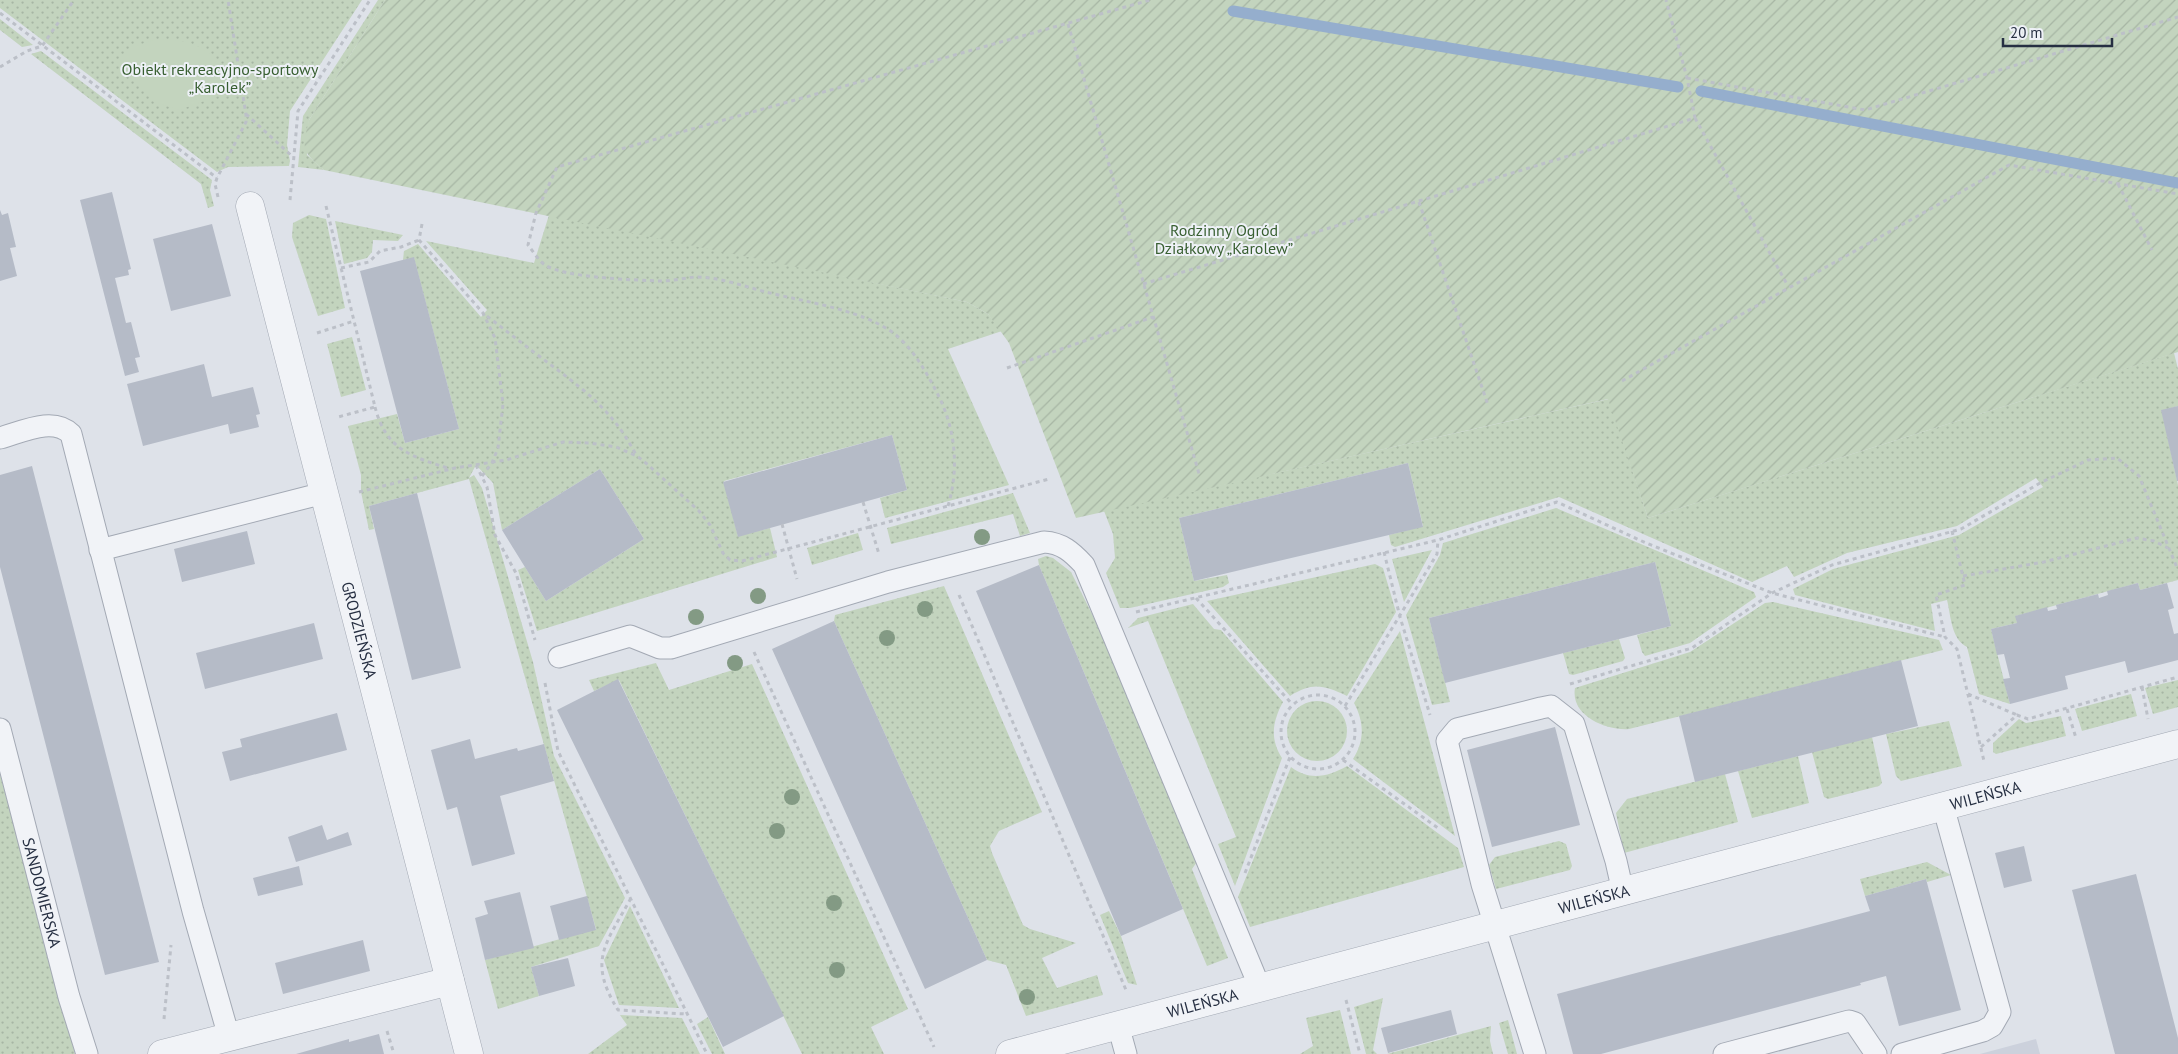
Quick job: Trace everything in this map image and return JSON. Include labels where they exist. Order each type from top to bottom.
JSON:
[{"type":"street","name":"GRODZIEŃSKA","points":[[250,206],[469,1054]]},
{"type":"street","name":"WILEŃSKA","points":[[1010,1054],[2178,744]]},
{"type":"street","points":[[162,1054],[450,981]]},
{"type":"lane","points":[[0,438],[52,424],[64,427],[71,434],[193,911],[229,1037]]},
{"type":"lane","points":[[100,550],[325,496]]},
{"type":"lane","points":[[559,656],[630,636],[660,648],[671,648],[888,582],[1044,542],[1055,543],[1075,555],[1084,565],[1260,988]]},
{"type":"lane","points":[[1535,1054],[1474,854],[1447,741],[1451,734],[1457,729],[1551,706],[1574,724],[1616,861],[1623,892]]},
{"type":"lane","name":"SANDOMIERSKA","points":[[0,729],[69,997],[87,1054]]},
{"type":"lane","points":[[1902,1054],[1983,1031],[1992,1026],[2000,1012],[1943,806]]},
{"type":"lane","points":[[1724,1054],[1849,1021],[1855,1024],[1876,1054]]},
{"type":"lane","points":[[1118,1025],[1126,1054]]},
{"type":"path","points":[[0,67],[27,51],[42,46],[74,0]]},
{"type":"path","points":[[220,204],[215,184],[246,122],[228,0]]},
{"type":"path","points":[[290,200],[298,111],[370,0]]},
{"type":"path","points":[[948,506],[955,466],[952,434],[947,414],[924,368],[915,355],[894,334],[878,324],[839,310],[718,280],[696,277],[663,281],[572,274],[546,266],[528,245],[534,221],[557,167],[1150,0]]},
{"type":"path","points":[[1666,0],[1687,78],[1694,118],[1788,286]]},
{"type":"path","points":[[0,13],[217,178]]},
{"type":"path","points":[[1687,78],[1865,110],[2178,17]]},
{"type":"path","points":[[1068,24],[1200,476]]},
{"type":"path","points":[[246,113],[294,158]]},
{"type":"path","points":[[1143,284],[1694,118]]},
{"type":"path","points":[[1622,381],[1788,286],[2010,165],[2178,194]]},
{"type":"path","points":[[2118,183],[2152,250]]},
{"type":"path","points":[[1419,202],[1488,405]]},
{"type":"path","points":[[326,206],[379,421],[389,438],[402,451],[424,461],[452,469]]},
{"type":"path","points":[[422,224],[420,240],[483,313],[568,376],[606,410],[625,434],[636,456]]},
{"type":"path","points":[[341,268],[369,262],[380,251],[401,247],[420,240]]},
{"type":"path","points":[[482,476],[492,463],[498,448],[502,404],[495,338],[483,313]]},
{"type":"path","points":[[1007,368],[1153,317]]},
{"type":"path","points":[[315,333],[354,322]]},
{"type":"path","points":[[338,417],[375,407]]},
{"type":"path","points":[[325,496],[452,469],[492,463],[563,442],[607,446],[636,456],[699,511],[710,525],[723,553],[730,560],[742,561],[1049,479]]},
{"type":"path","points":[[1551,706],[1566,685],[1692,648],[1772,593],[1832,565],[1961,529],[2040,483],[2088,460],[2117,458],[2138,476],[2178,570]]},
{"type":"path","points":[[476,465],[487,487],[496,535],[516,573],[536,644]]},
{"type":"path","points":[[863,502],[888,582]]},
{"type":"path","points":[[1106,619],[1438,540],[1556,502],[1646,542],[1772,593],[1945,637],[1957,649],[1985,764]]},
{"type":"path","points":[[782,524],[805,608]]},
{"type":"path","points":[[1945,637],[1936,595],[1965,585],[1952,531]]},
{"type":"path","points":[[1963,576],[2044,562],[2137,538],[2154,540],[2170,548]]},
{"type":"path","points":[[1346,706],[1436,554],[1438,540]]},
{"type":"path","points":[[1384,552],[1400,616],[1432,723],[1451,734]]},
{"type":"path","points":[[947,566],[1128,995]]},
{"type":"path","points":[[1196,598],[1292,704]]},
{"type":"path","points":[[742,627],[934,1047]]},
{"type":"path","points":[[1968,694],[2028,719],[2178,677]]},
{"type":"path","points":[[545,680],[558,751],[707,1054]]},
{"type":"path","points":[[2142,687],[2148,720]]},
{"type":"path","points":[[1319,694],[1336,698],[1346,706],[1352,716],[1355,727],[1350,750],[1343,760],[1328,768],[1310,768],[1299,764],[1290,757],[1280,736],[1284,714],[1292,704],[1301,698],[1319,694]]},
{"type":"path","points":[[2067,708],[2076,739]]},
{"type":"path","points":[[1980,747],[2017,715]]},
{"type":"path","points":[[1227,909],[1240,887],[1290,757]]},
{"type":"path","points":[[1343,760],[1474,854]]},
{"type":"path","points":[[631,898],[602,951],[601,975],[611,999],[618,1010],[686,1014]]},
{"type":"path","points":[[164,1026],[172,942]]},
{"type":"path","points":[[1346,1000],[1360,1054]]},
{"type":"path","points":[[385,1025],[394,1054]]},
{"type":"shaded area","points":[[2036,1039],[2040,1054],[1980,1054]]},
{"type":"green space","name":"Obiekt rekreacyjno-sportowy „Karolek”","points":[[0,0],[362,0],[290,111],[287,145],[289,166],[228,167],[217,172],[0,8]]},
{"type":"green space","points":[[378,0],[385,0],[309,120],[307,155],[324,170],[298,167],[303,116]]},
{"type":"green space","name":"Rodzinny Ogród Działkowy „Karolew”","points":[[385,0],[2178,0],[2178,352],[1648,518],[1608,399],[1076,518],[1009,343],[988,314],[967,302],[324,170],[311,158],[305,149],[305,137],[309,120]]},
{"type":"green space","points":[[0,19],[33,45],[22,47],[0,30]]},
{"type":"green space","points":[[156,39],[183,41],[205,50],[222,66],[232,91],[179,110],[154,102],[117,63],[136,46]]},
{"type":"green space","points":[[41,51],[212,180],[210,190],[214,206],[208,208],[201,184],[31,54]]},
{"type":"green space","points":[[309,215],[326,219],[345,308],[318,316],[292,237],[293,223]]},
{"type":"green space","points":[[549,215],[967,302],[988,314],[1002,331],[948,349],[1009,485],[885,518],[880,498],[907,490],[892,435],[724,481],[738,536],[770,528],[777,557],[537,631],[518,570],[525,567],[546,601],[644,539],[600,469],[502,530],[493,483],[476,465],[469,478],[474,475],[482,488],[533,662],[554,756],[625,898],[599,946],[531,967],[539,996],[498,1009],[485,960],[596,929],[469,479],[369,506],[374,529],[369,530],[361,492],[361,475],[348,426],[397,414],[405,443],[459,429],[414,258],[403,260],[404,251],[418,244],[481,317],[487,310],[426,241],[534,263]]},
{"type":"green space","points":[[335,221],[403,235],[398,241],[373,240],[372,252],[367,258],[344,264]]},
{"type":"green space","points":[[352,337],[366,390],[341,397],[327,344]]},
{"type":"green space","points":[[2174,353],[2178,369],[2178,406],[2162,411],[2178,485],[2178,580],[2140,590],[2138,583],[2016,616],[2017,623],[1991,629],[2010,704],[1979,694],[1967,647],[1958,639],[1955,633],[1947,600],[1931,604],[1935,631],[1795,595],[1793,589],[1833,569],[1959,535],[2043,487],[2036,478],[1957,526],[1847,553],[1794,577],[1787,566],[1752,582],[1559,497],[1395,547],[1391,545],[1389,535],[1423,526],[1408,463],[1179,518],[1194,581],[1227,575],[1229,583],[1223,587],[1130,608],[1120,608],[1106,573],[1115,558],[1113,534],[1104,511],[1609,399],[1648,518]]},
{"type":"green space","points":[[1013,493],[1030,533],[1020,536],[1013,514],[891,544],[887,528]]},
{"type":"green space","points":[[1556,508],[1754,592],[1756,597],[1690,643],[1645,656],[1637,635],[1671,626],[1655,562],[1429,618],[1450,702],[1432,705],[1406,615],[1440,555],[1443,543]]},
{"type":"green space","points":[[858,533],[863,550],[812,565],[807,548]]},
{"type":"green space","points":[[1432,550],[1404,602],[1392,559]]},
{"type":"green space","points":[[1046,556],[1053,558],[1071,572],[1103,636],[1199,859],[1192,869],[1228,958],[1207,966],[1039,565],[1038,559]]},
{"type":"green space","points":[[1375,564],[1383,568],[1396,612],[1347,696],[1324,687],[1312,687],[1290,696],[1207,601]]},
{"type":"green space","points":[[944,586],[1042,812],[999,831],[990,846],[992,853],[1023,925],[1030,929],[1076,943],[1042,958],[1057,988],[1097,975],[1103,995],[1026,1016],[1006,965],[987,960],[834,621],[835,615]]},
{"type":"green space","points":[[1773,602],[1939,640],[1943,650],[1629,729],[1611,727],[1592,720],[1578,706],[1575,698],[1575,688],[1690,652],[1765,603]]},
{"type":"green space","points":[[1193,604],[1214,629],[1221,630],[1283,702],[1274,730],[1278,751],[1282,758],[1235,886],[1218,844],[1236,837],[1148,621],[1128,628],[1138,618]]},
{"type":"green space","points":[[1400,631],[1455,836],[1353,759],[1360,745],[1362,731],[1360,717],[1354,703]]},
{"type":"green space","points":[[1619,639],[1625,658],[1623,661],[1573,675],[1569,674],[1563,653]]},
{"type":"green space","points":[[656,663],[669,690],[752,664],[908,1009],[871,1027],[884,1054],[802,1054],[619,680],[594,691],[589,680]]},
{"type":"green space","points":[[2178,680],[2178,707],[2153,714],[2145,688]]},
{"type":"green space","points":[[2131,694],[2137,716],[2082,731],[2075,709]]},
{"type":"green space","points":[[1317,701],[1334,706],[1342,714],[1347,731],[1342,748],[1334,756],[1317,761],[1300,756],[1292,748],[1287,731],[1292,714],[1300,706]]},
{"type":"green space","points":[[2061,716],[2066,736],[1996,754],[1993,752],[1993,743],[2019,719],[2026,723]]},
{"type":"green space","points":[[1949,721],[1962,766],[1901,781],[1896,776],[1886,734]]},
{"type":"green space","points":[[1872,737],[1882,783],[1879,786],[1828,799],[1824,797],[1812,752]]},
{"type":"green space","points":[[1798,756],[1809,803],[1752,818],[1738,771]]},
{"type":"green space","points":[[1347,766],[1458,848],[1464,867],[1250,927],[1238,897],[1291,767],[1305,774],[1319,776],[1333,773]]},
{"type":"green space","points":[[0,774],[75,1054],[0,1054]]},
{"type":"green space","points":[[1725,774],[1738,822],[1624,853],[1616,813],[1627,799]]},
{"type":"green space","points":[[1559,841],[1566,844],[1572,866],[1570,870],[1496,889],[1489,865],[1495,857]]},
{"type":"green space","points":[[1927,862],[1951,875],[1927,882],[1926,879],[1865,896],[1860,879]]},
{"type":"green space","points":[[630,906],[679,1008],[619,1005],[604,960]]},
{"type":"green space","points":[[1109,911],[1121,936],[1137,985],[1128,983],[1100,915]]},
{"type":"green space","points":[[1383,998],[1373,1050],[1377,1054],[1366,1054],[1354,1007]]},
{"type":"green space","points":[[1340,1010],[1351,1054],[1300,1054],[1313,1046],[1306,1018]]},
{"type":"green space","points":[[620,1015],[682,1018],[700,1054],[588,1054],[627,1025]]},
{"type":"green space","points":[[708,1017],[725,1054],[712,1054],[697,1024]]},
{"type":"green space","points":[[1508,1020],[1517,1054],[1508,1054],[1499,1023]]},
{"type":"green space","points":[[1491,1026],[1490,1041],[1493,1054],[1387,1054]]},
{"type":"building","points":[[112,192],[131,269],[128,270],[129,275],[115,278],[126,323],[131,322],[140,357],[135,358],[139,372],[125,376],[80,200]]},
{"type":"building","points":[[0,210],[2,215],[8,213],[16,247],[10,248],[17,276],[0,281]]},
{"type":"building","points":[[212,224],[231,296],[171,311],[153,239]]},
{"type":"building","points":[[414,257],[459,429],[405,443],[360,271]]},
{"type":"building","points":[[204,364],[212,397],[253,387],[260,414],[256,415],[259,427],[230,434],[228,424],[143,446],[127,384]]},
{"type":"building","points":[[2178,406],[2178,481],[2177,481],[2161,410]]},
{"type":"building","points":[[892,435],[907,490],[738,537],[723,482]]},
{"type":"building","points":[[1408,463],[1423,527],[1194,581],[1179,518]]},
{"type":"building","points":[[32,466],[159,962],[105,975],[0,567],[0,475]]},
{"type":"building","points":[[600,469],[644,539],[546,601],[502,530]]},
{"type":"building","points":[[417,493],[461,668],[412,680],[369,506]]},
{"type":"building","points":[[247,531],[255,564],[182,582],[174,549]]},
{"type":"building","points":[[1655,562],[1671,626],[1445,683],[1429,618]]},
{"type":"building","points":[[1039,565],[1183,909],[1121,936],[976,591]]},
{"type":"building","points":[[2138,583],[2140,590],[2167,583],[2174,608],[2168,610],[2174,634],[2178,633],[2178,660],[2128,673],[2125,661],[2065,676],[2068,689],[2010,704],[2003,679],[2010,678],[2004,654],[1997,655],[1991,629],[2017,623],[2015,616],[2047,607],[2048,611],[2057,609],[2056,605],[2098,594],[2099,598],[2108,595],[2107,591]]},
{"type":"building","points":[[834,621],[987,960],[925,989],[772,649]]},
{"type":"building","points":[[314,623],[323,659],[205,689],[196,653]]},
{"type":"building","points":[[1901,660],[1918,726],[1695,782],[1679,716]]},
{"type":"building","points":[[618,679],[784,1016],[723,1047],[557,710]]},
{"type":"building","points":[[337,713],[347,750],[230,781],[222,752],[242,747],[240,739]]},
{"type":"building","points":[[1555,727],[1580,825],[1492,847],[1467,750]]},
{"type":"building","points":[[470,739],[475,759],[517,748],[518,751],[544,744],[554,781],[500,796],[515,854],[472,866],[457,807],[447,810],[431,750]]},
{"type":"building","points":[[322,825],[327,840],[348,832],[352,845],[296,862],[288,837]]},
{"type":"building","points":[[2024,846],[2032,881],[2004,888],[1995,853]]},
{"type":"building","points":[[299,866],[303,885],[258,896],[253,878]]},
{"type":"building","points":[[2136,874],[2178,1038],[2178,1054],[2115,1054],[2072,890]]},
{"type":"building","points":[[1926,879],[1961,1010],[1899,1026],[1886,976],[1860,983],[1861,985],[1601,1054],[1573,1054],[1557,994],[1870,911],[1865,896]]},
{"type":"building","points":[[520,892],[534,948],[485,960],[475,918],[488,914],[484,901]]},
{"type":"building","points":[[587,896],[596,930],[559,940],[550,906]]},
{"type":"building","points":[[363,940],[370,971],[283,994],[275,963]]},
{"type":"building","points":[[568,958],[575,986],[539,996],[531,967]]},
{"type":"building","points":[[1451,1010],[1457,1034],[1388,1053],[1381,1028]]},
{"type":"building","points":[[379,1034],[384,1054],[296,1054],[349,1039],[349,1042]]},
{"type":"waterway","points":[[1233,11],[1678,87]]},
{"type":"waterway","points":[[1701,91],[2178,183]]}]
